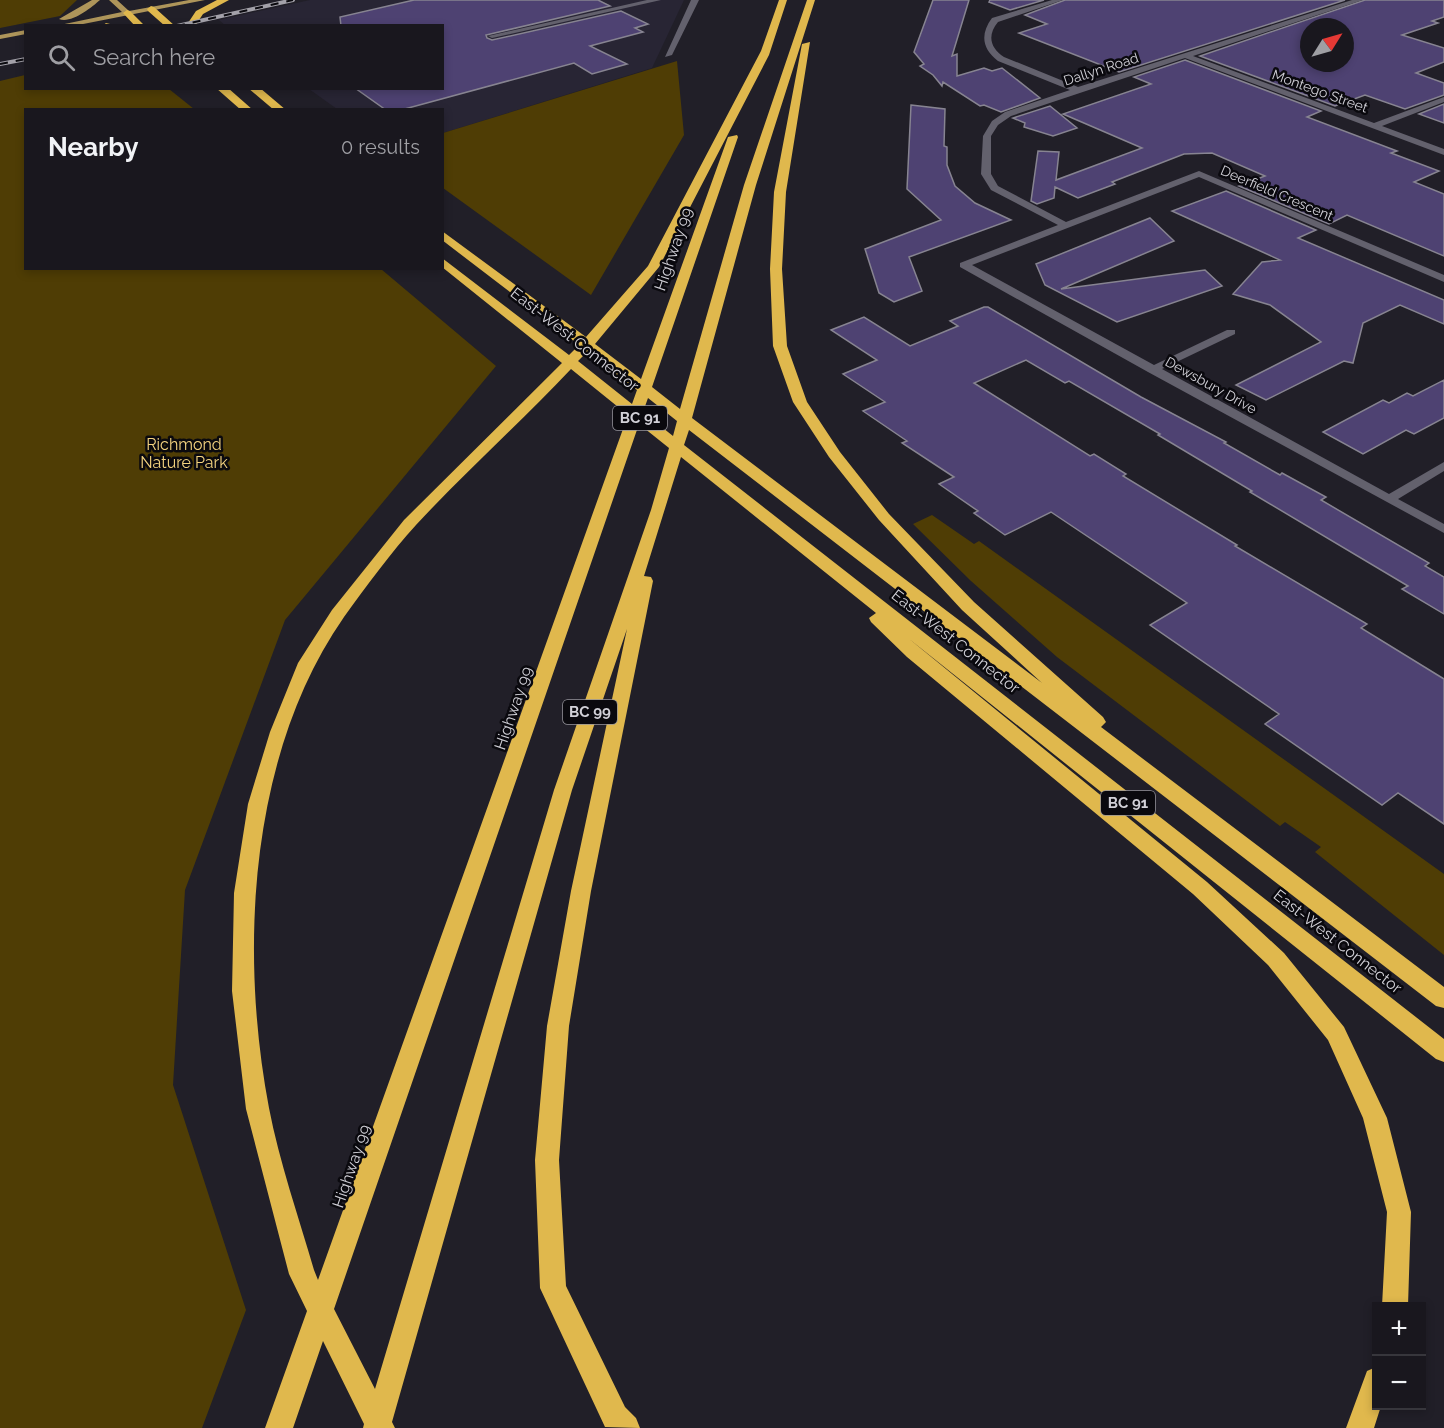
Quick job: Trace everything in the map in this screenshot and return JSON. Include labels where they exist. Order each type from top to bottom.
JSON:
[{"type":"highway","points":[[191,24],[192,19],[201,12],[225,0]]},
{"type":"highway","name":"Highway 99","points":[[279,1428],[565,621],[728,149],[783,0]]},
{"type":"highway","points":[[813,0],[780,192],[776,268],[780,346],[800,402],[834,454],[884,517],[960,598],[1043,672],[1170,792]]},
{"type":"highway","name":"BC 99","points":[[379,1428],[563,789],[659,510],[750,185],[813,0]]},
{"type":"highway","points":[[151,9],[169,24]]},
{"type":"highway","points":[[127,14],[139,24]]},
{"type":"highway","points":[[379,1428],[302,1274],[258,1109],[243,991],[244,893],[258,804],[279,732],[307,663],[338,614],[409,523],[550,383],[607,323],[653,267],[768,44]]},
{"type":"highway","points":[[223,90],[246,108]]},
{"type":"highway","points":[[256,90],[278,108]]},
{"type":"highway","name":"East-West Connector","points":[[444,236],[1444,999]]},
{"type":"highway","name":"East-West Connector","points":[[444,263],[1444,1052]]},
{"type":"highway","points":[[626,1428],[615,1417],[553,1288],[547,1160],[558,1026],[581,891],[659,510]]},
{"type":"highway","points":[[811,554],[913,653],[1200,888],[1276,959],[1336,1034],[1375,1118],[1400,1212],[1395,1302]]},
{"type":"highway","points":[[1360,1428],[1372,1394]]},
{"type":"main road","points":[[52,24],[85,9],[96,0]]},
{"type":"main road","points":[[113,0],[127,14]]},
{"type":"main road","points":[[70,24],[201,0]]},
{"type":"main road","points":[[142,1],[151,9]]},
{"type":"main road","points":[[0,37],[24,32]]},
{"type":"street","points":[[492,36],[657,0]]},
{"type":"street","points":[[668,55],[695,0]]},
{"type":"street","points":[[1059,0],[995,20],[989,27],[988,48],[991,53],[1001,59],[1078,90]]},
{"type":"street","name":"Dallyn Road","points":[[1064,225],[994,188],[986,174],[987,136],[995,123],[1008,114],[1078,90],[1359,0]]},
{"type":"street","name":"Montego Street","points":[[1186,56],[1444,152]]},
{"type":"street","points":[[1375,126],[1444,99]]},
{"type":"street","name":"Deerfield Crescent","points":[[964,265],[1199,174],[1444,279]]},
{"type":"street","name":"Dewsbury Drive","points":[[964,265],[1444,529]]},
{"type":"street","points":[[1152,370],[1231,332]]},
{"type":"street","points":[[1389,499],[1444,466]]},
{"type":"shaded area","points":[[310,0],[684,0],[652,68],[444,133],[444,108],[336,108],[310,90],[444,90],[444,24],[224,24],[219,20]]},
{"type":"green space","points":[[0,0],[77,0],[60,16],[0,28]]},
{"type":"green space","points":[[677,61],[684,135],[591,295],[444,189],[444,133]]},
{"type":"green space","name":"Richmond Nature Park","points":[[24,75],[24,90],[170,90],[193,108],[24,108],[24,270],[382,270],[496,366],[285,620],[185,890],[173,1085],[246,1310],[202,1428],[0,1428],[0,81]]},
{"type":"green space","points":[[932,515],[974,544],[979,541],[1444,874],[1444,955],[1315,852],[1321,847],[1285,822],[1280,826],[1057,657],[971,581],[913,524]]},
{"type":"building","points":[[414,0],[598,0],[610,6],[486,35],[492,40],[621,11],[648,24],[635,28],[643,32],[590,46],[627,64],[592,74],[574,63],[408,108],[383,108],[358,90],[444,90],[444,24],[341,24],[340,17]]},
{"type":"building","points":[[933,0],[969,0],[952,56],[957,54],[957,76],[984,68],[992,71],[1002,68],[1040,98],[1001,112],[984,105],[980,106],[943,82],[942,86],[933,75],[920,66],[924,64],[914,52]]},
{"type":"building","points":[[990,0],[1044,0],[1010,10],[989,2]]},
{"type":"building","points":[[1065,0],[1345,0],[1119,72],[1019,33],[1047,24],[1025,15]]},
{"type":"building","points":[[1365,0],[1444,0],[1444,17],[1432,21],[1438,23],[1402,35],[1444,48],[1444,62],[1416,73],[1444,83],[1444,95],[1405,109],[1365,95],[1335,106],[1200,56],[1300,22],[1300,72],[1354,72],[1354,18],[1312,18]]},
{"type":"building","points":[[1185,60],[1321,111],[1307,117],[1397,151],[1391,153],[1439,171],[1414,182],[1444,194],[1444,256],[1347,215],[1329,224],[1239,186],[1265,176],[1212,153],[1184,154],[1078,198],[1055,187],[1054,198],[1037,204],[1031,201],[1038,151],[1059,152],[1056,180],[1142,148],[1063,114],[1151,84],[1134,77]]},
{"type":"building","points":[[1444,104],[1444,123],[1419,114]]},
{"type":"building","points":[[911,105],[945,109],[944,146],[947,147],[947,165],[955,186],[975,203],[1011,220],[909,257],[922,291],[894,302],[879,293],[865,249],[941,220],[907,189]]},
{"type":"building","points":[[1050,106],[1077,128],[1053,136],[1024,127],[1025,123],[1013,118]]},
{"type":"building","points":[[1226,191],[1316,230],[1298,238],[1444,300],[1444,324],[1400,305],[1363,323],[1353,363],[1344,361],[1266,400],[1236,385],[1321,342],[1270,305],[1233,294],[1262,262],[1280,260],[1172,211]]},
{"type":"building","points":[[1150,218],[1174,241],[1061,289],[1205,270],[1222,286],[1117,322],[1045,285],[1036,264]]},
{"type":"building","points":[[988,307],[1141,397],[1226,442],[1224,443],[1280,475],[1282,473],[1326,497],[1321,500],[1429,563],[1425,566],[1444,577],[1444,614],[1402,589],[1408,586],[1250,492],[1252,491],[1158,435],[1160,434],[1069,381],[1065,383],[1026,360],[974,383],[1090,456],[1094,454],[1126,474],[1123,476],[1237,545],[1235,546],[1367,624],[1361,628],[1444,679],[1444,824],[1398,793],[1382,805],[1265,724],[1279,714],[1150,625],[1187,603],[1051,512],[1005,535],[974,513],[978,511],[939,484],[954,477],[902,443],[907,441],[863,411],[885,402],[843,374],[877,360],[831,330],[864,317],[910,346],[958,326],[950,321]]},
{"type":"building","points":[[1444,380],[1444,418],[1414,434],[1406,430],[1363,454],[1323,432],[1383,400],[1389,403],[1407,393],[1413,396]]},
{"type":"railway","points":[[186,24],[293,0]]},
{"type":"railway","points":[[0,64],[24,59]]}]
